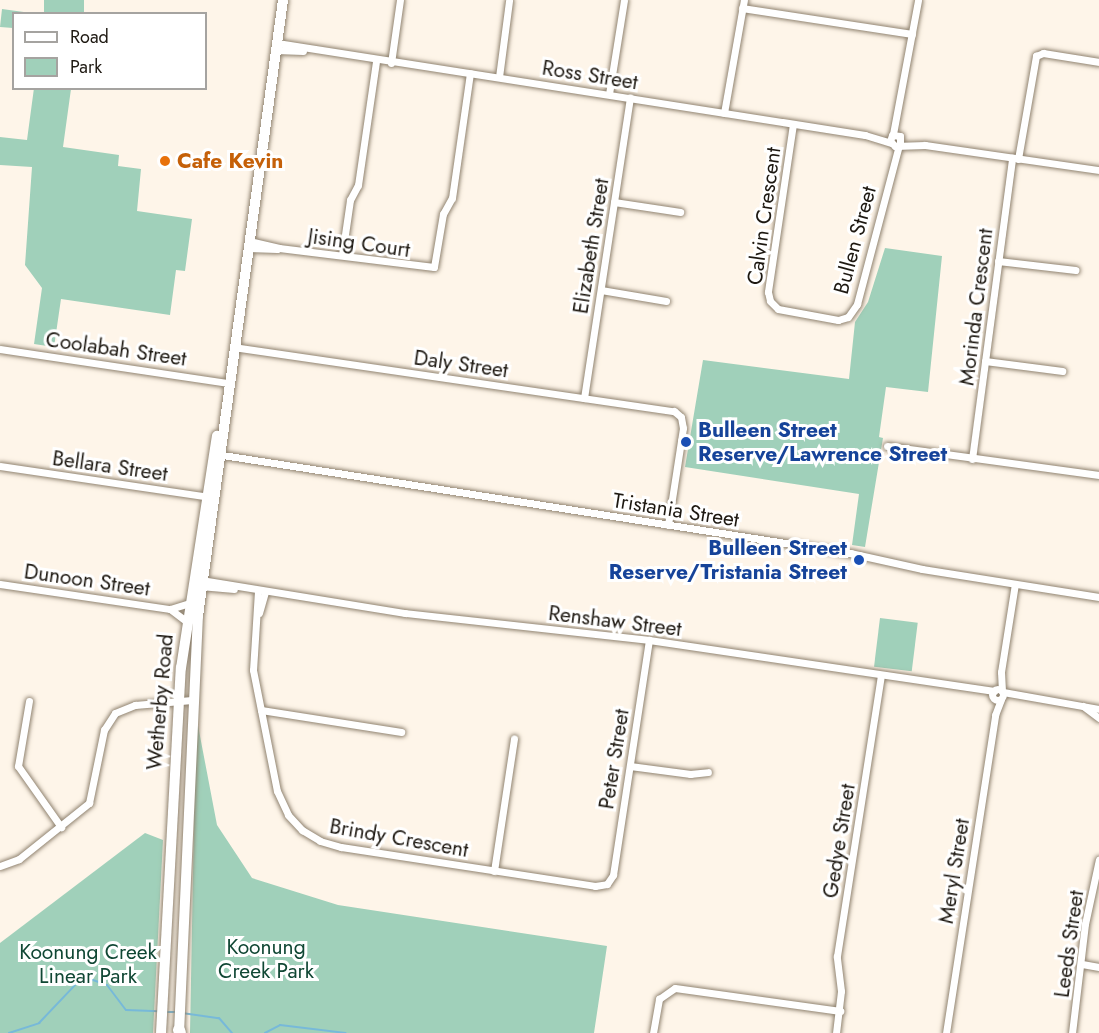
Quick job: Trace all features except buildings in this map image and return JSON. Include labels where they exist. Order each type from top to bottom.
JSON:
[{"type":"main road","name":"Wetherby Road","points":[[161,1031],[178,701],[187,622],[218,456],[284,0]]},
{"type":"main road","name":"Wetherby Road","points":[[179,1032],[192,700],[211,497]]},
{"type":"street","points":[[391,63],[400,0]]},
{"type":"street","points":[[609,94],[624,0]]},
{"type":"street","points":[[724,113],[744,0]]},
{"type":"street","name":"Bullen Street","points":[[848,317],[857,304],[891,169],[918,0]]},
{"type":"street","points":[[499,77],[509,1]]},
{"type":"street","points":[[742,8],[912,34]]},
{"type":"street","name":"Ross Street","points":[[277,46],[499,77],[1015,159],[1099,170]]},
{"type":"street","name":"Morinda Crescent","points":[[972,459],[998,261],[1015,159],[1036,56],[1043,53],[1099,62]]},
{"type":"street","points":[[342,255],[350,200],[358,185],[376,61]]},
{"type":"street","name":"Jising Court","points":[[248,244],[434,267],[443,214],[452,198],[470,74]]},
{"type":"street","name":"Elizabeth Street","points":[[584,398],[630,98]]},
{"type":"street","name":"Calvin Crescent","points":[[793,124],[770,301],[778,309],[838,320],[848,317]]},
{"type":"street","points":[[614,202],[680,212]]},
{"type":"street","points":[[998,261],[1075,270]]},
{"type":"street","points":[[601,290],[666,301]]},
{"type":"street","name":"Daly Street","points":[[233,347],[669,410],[681,417],[683,428],[668,525]]},
{"type":"street","name":"Coolabah Street","points":[[0,350],[228,383]]},
{"type":"street","points":[[985,361],[1062,371]]},
{"type":"street","points":[[887,446],[1099,475]]},
{"type":"street","name":"Tristania Street","points":[[218,456],[668,525],[1099,597]]},
{"type":"street","name":"Bellara Street","points":[[0,466],[211,497]]},
{"type":"street","name":"Renshaw Street","points":[[193,581],[405,613],[649,640],[1099,709]]},
{"type":"street","name":"Dunoon Street","points":[[0,584],[170,609],[190,603]]},
{"type":"street","points":[[998,694],[1015,584]]},
{"type":"street","name":"Brindy Crescent","points":[[262,591],[252,663],[277,791],[288,815],[307,834],[341,847],[595,886],[609,882]]},
{"type":"street","name":"Dunoon Street","points":[[170,609],[187,622]]},
{"type":"street","name":"Peter Street","points":[[609,882],[630,766],[649,640]]},
{"type":"street","name":"Gedye Street","points":[[836,1033],[840,1011],[837,956],[881,676]]},
{"type":"street","name":"Meryl Street","points":[[946,1033],[998,694]]},
{"type":"street","points":[[0,866],[19,859],[62,827],[92,799],[104,730],[110,718],[127,706],[192,700]]},
{"type":"street","points":[[29,701],[18,766],[62,827]]},
{"type":"street","name":"Renshaw Street","points":[[1083,706],[1099,718]]},
{"type":"street","points":[[261,710],[401,732]]},
{"type":"street","points":[[494,871],[514,738]]},
{"type":"street","points":[[630,766],[690,774],[708,772]]},
{"type":"street","name":"Leeds Street","points":[[1072,1033],[1085,924],[1099,859]]},
{"type":"street","points":[[1082,964],[1099,967]]},
{"type":"street","points":[[653,1033],[659,999],[675,988],[840,1011]]},
{"type":"green space","points":[[44,0],[84,0],[84,12],[44,12]]},
{"type":"green space","points":[[2,9],[24,12],[12,12],[12,28],[0,27]]},
{"type":"green space","points":[[34,90],[71,90],[63,147],[119,155],[118,166],[141,169],[137,211],[192,219],[185,271],[176,270],[170,315],[61,299],[54,347],[34,344],[42,288],[25,265],[32,167],[0,165],[0,137],[27,140]]},
{"type":"green space","points":[[885,248],[942,256],[928,392],[886,387],[879,437],[883,438],[865,547],[852,545],[859,494],[685,467],[703,360],[849,379],[855,322],[868,302]]},
{"type":"green space","points":[[880,618],[918,623],[912,671],[874,667]]},
{"type":"green space","name":"Koonung Creek Park","points":[[196,715],[217,825],[252,878],[338,905],[607,946],[594,1033],[190,1033]]},
{"type":"green space","name":"Koonung Creek Linear Park","points":[[145,833],[163,840],[153,1033],[0,1033],[0,943]]},
{"type":"waterway","points":[[9,1033],[39,1023],[77,983],[93,980],[107,985],[126,1010],[159,1011]]},
{"type":"waterway","points":[[164,1012],[177,1012]]},
{"type":"waterway","points":[[182,1013],[219,1018],[232,1033]]},
{"type":"waterway","points":[[265,1033],[280,1025],[346,1033]]},
{"type":"place","name":"Cafe Kevin","points":[[165,161]]},
{"type":"place","name":"Bulleen Street Reserve/Lawrence Street","points":[[686,442]]},
{"type":"place","name":"Bulleen Street Reserve/Tristania Street","points":[[859,560]]}]
